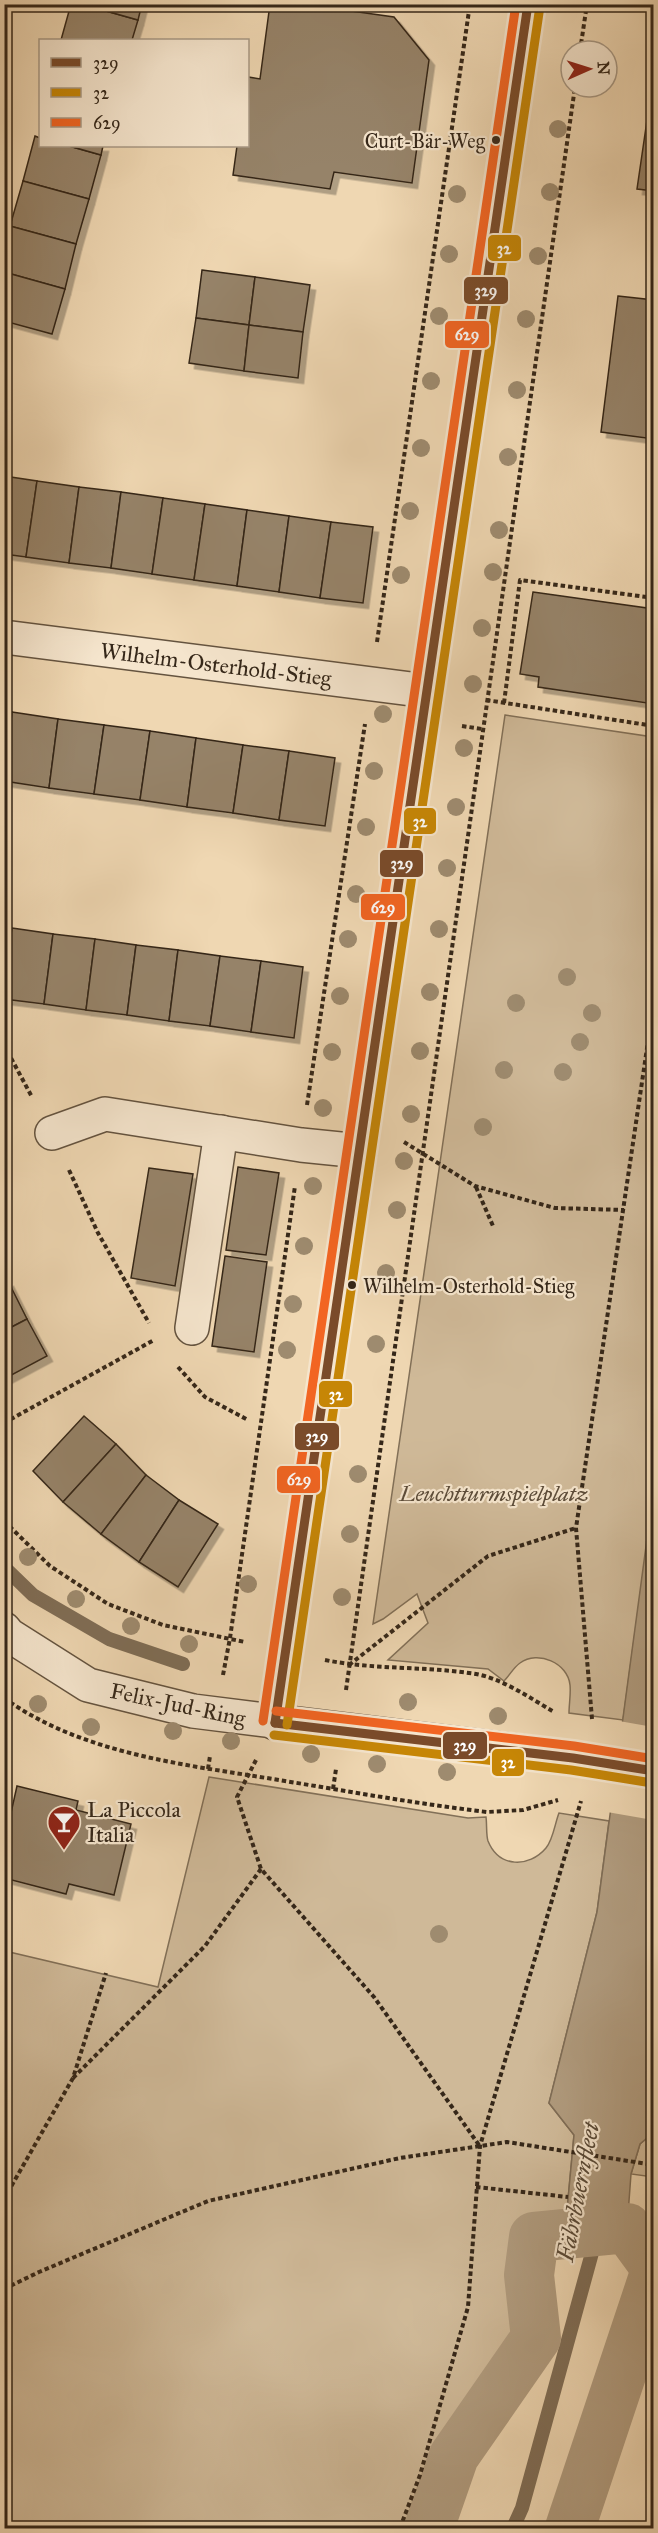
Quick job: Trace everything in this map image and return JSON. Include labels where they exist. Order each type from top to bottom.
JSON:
[{"type":"street","points":[[275,1723],[528,4]]},
{"type":"street","name":"Wilhelm-Osterhold-Stieg","points":[[4,637],[427,692]]},
{"type":"street","points":[[52,1133],[105,1114],[301,1145],[360,1150]]},
{"type":"street","points":[[192,1328],[221,1132]]},
{"type":"street","name":"Felix-Jud-Ring","points":[[4,1629],[9,1635],[88,1685],[193,1712],[573,1758],[654,1771]]},
{"type":"path","points":[[208,1769],[215,1714],[230,1638],[470,4]]},
{"type":"path","points":[[582,39],[587,4]]},
{"type":"path","points":[[333,1789],[421,1153],[573,99]]},
{"type":"path","points":[[504,703],[520,580],[654,598]]},
{"type":"path","points":[[486,700],[654,726]]},
{"type":"path","points":[[586,1654],[576,1528],[654,1001]]},
{"type":"path","points":[[4,1046],[52,1133],[98,1233],[158,1338]]},
{"type":"path","points":[[364,1117],[475,1186],[555,1208],[624,1210]]},
{"type":"path","points":[[475,1186],[493,1226]]},
{"type":"path","points":[[4,1423],[158,1338],[192,1328]]},
{"type":"path","points":[[177,1366],[205,1397],[248,1420]]},
{"type":"path","points":[[4,1521],[50,1566],[108,1604],[163,1625],[349,1665],[477,1674],[502,1683],[556,1713]]},
{"type":"path","points":[[349,1665],[488,1556],[576,1528]]},
{"type":"path","points":[[4,1698],[55,1727],[105,1747],[182,1765],[487,1812],[523,1810],[567,1798]]},
{"type":"path","points":[[275,1723],[237,1797],[261,1869],[374,1997],[480,2146]]},
{"type":"path","points":[[400,2529],[420,2475],[468,2307],[480,2146],[580,1810]]},
{"type":"path","points":[[73,2078],[205,1946],[261,1869]]},
{"type":"path","points":[[4,2199],[73,2078],[106,1973]]},
{"type":"path","points":[[4,2289],[208,2200],[400,2157],[507,2142],[654,2165]]},
{"type":"path","points":[[476,2187],[568,2197]]},
{"type":"green space","name":"Leuchtturmspielplatz","points":[[505,715],[653,737],[654,1494],[623,1720],[569,1713],[568,1677],[558,1665],[543,1658],[527,1659],[520,1663],[504,1681],[488,1669],[388,1660],[428,1623],[417,1594],[373,1624]]},
{"type":"green space","points":[[209,1777],[468,1818],[486,1817],[487,1839],[493,1850],[499,1856],[515,1862],[531,1859],[546,1848],[559,1813],[609,1821],[597,1912],[549,2103],[574,2135],[567,2210],[534,2237],[529,2275],[536,2338],[454,2456],[429,2528],[5,2528],[5,1951],[158,1987]]},
{"type":"green space","points":[[653,2133],[653,2177],[631,2174],[640,2144]]},
{"type":"water","points":[[653,1494],[653,2133],[640,2144],[631,2174],[627,2228],[534,2237],[567,2210],[574,2135],[549,2103],[597,1912]]},
{"type":"pier","points":[[619,1721],[653,1727],[653,1820],[607,1812]]},
{"type":"building","points":[[71,4],[81,4],[138,20],[132,39],[61,39]]},
{"type":"building","points":[[81,4],[142,4],[138,20]]},
{"type":"building","points":[[270,4],[301,4],[394,17],[429,60],[412,183],[334,172],[330,189],[233,175],[237,147],[249,147],[249,77],[260,79]]},
{"type":"building","points":[[654,72],[654,191],[637,189]]},
{"type":"building","points":[[35,136],[39,138],[39,147],[73,147],[101,155],[89,199],[23,181]]},
{"type":"building","points":[[73,147],[103,147],[101,155]]},
{"type":"building","points":[[23,181],[89,199],[76,244],[10,226]]},
{"type":"building","points":[[10,226],[76,244],[65,289],[4,272],[4,247]]},
{"type":"building","points":[[202,270],[255,277],[249,325],[196,318]]},
{"type":"building","points":[[4,272],[65,289],[52,334],[4,321]]},
{"type":"building","points":[[255,277],[310,285],[303,332],[249,325]]},
{"type":"building","points":[[618,296],[654,300],[654,439],[601,432]]},
{"type":"building","points":[[196,318],[249,325],[244,371],[189,363]]},
{"type":"building","points":[[249,325],[303,332],[298,378],[244,371]]},
{"type":"building","points":[[4,476],[37,481],[26,557],[4,554]]},
{"type":"building","points":[[37,481],[79,487],[69,563],[26,557]]},
{"type":"building","points":[[79,487],[121,492],[111,568],[69,563]]},
{"type":"building","points":[[121,492],[163,498],[152,574],[111,568]]},
{"type":"building","points":[[163,498],[205,504],[194,580],[152,574]]},
{"type":"building","points":[[205,504],[247,510],[237,586],[194,580]]},
{"type":"building","points":[[247,510],[289,516],[279,592],[237,586]]},
{"type":"building","points":[[289,516],[331,522],[320,598],[279,592]]},
{"type":"building","points":[[331,522],[373,527],[363,603],[320,598]]},
{"type":"building","points":[[533,592],[654,609],[654,704],[538,687],[539,677],[520,674]]},
{"type":"building","points":[[4,711],[12,712],[4,767]]},
{"type":"building","points":[[12,712],[58,719],[49,788],[4,781]]},
{"type":"building","points":[[58,719],[104,725],[94,794],[49,788]]},
{"type":"building","points":[[104,725],[150,731],[140,800],[94,794]]},
{"type":"building","points":[[150,731],[196,738],[187,807],[140,800]]},
{"type":"building","points":[[196,738],[243,745],[233,813],[187,807]]},
{"type":"building","points":[[243,745],[289,751],[279,820],[233,813]]},
{"type":"building","points":[[289,751],[335,758],[325,826],[279,820]]},
{"type":"building","points":[[12,928],[53,934],[44,1004],[4,999],[4,982]]},
{"type":"building","points":[[53,934],[95,939],[86,1010],[44,1004]]},
{"type":"building","points":[[95,939],[136,945],[127,1015],[86,1010]]},
{"type":"building","points":[[136,945],[178,950],[169,1021],[127,1015]]},
{"type":"building","points":[[178,950],[220,956],[210,1026],[169,1021]]},
{"type":"building","points":[[220,956],[261,961],[251,1032],[210,1026]]},
{"type":"building","points":[[261,961],[303,967],[294,1038],[251,1032]]},
{"type":"building","points":[[238,1167],[279,1173],[266,1255],[226,1250]]},
{"type":"building","points":[[149,1168],[193,1174],[175,1286],[131,1278]]},
{"type":"building","points":[[225,1256],[267,1262],[254,1352],[212,1346]]},
{"type":"building","points":[[8,1281],[27,1319],[4,1331],[4,1283]]},
{"type":"building","points":[[27,1319],[47,1356],[4,1379],[4,1331]]},
{"type":"building","points":[[84,1416],[116,1444],[63,1502],[33,1471]]},
{"type":"building","points":[[116,1444],[146,1475],[101,1534],[63,1502]]},
{"type":"building","points":[[146,1475],[179,1500],[139,1562],[101,1534]]},
{"type":"building","points":[[179,1500],[218,1524],[178,1587],[139,1562]]},
{"type":"building","name":"La Piccola Italia","points":[[17,1786],[78,1801],[76,1810],[131,1824],[114,1895],[69,1884],[66,1894],[4,1878],[4,1812],[11,1813]]},
{"type":"waterway","points":[[4,1567],[33,1595],[109,1639],[183,1664]]},
{"type":"waterway","name":"Fährbuernfleet","points":[[513,2528],[522,2508],[598,2231],[600,2215]]},
{"type":"waterway","points":[[429,2528],[454,2456],[536,2338],[529,2275],[534,2237],[627,2228],[654,2265]]},
{"type":"waterway","points":[[570,2528],[654,2276]]},
{"type":"transit line","name":"629","points":[[263,1721],[516,4]]},
{"type":"transit line","name":"329","points":[[275,1723],[528,4]]},
{"type":"transit line","name":"32","points":[[287,1725],[540,6]]},
{"type":"transit line","name":"629","points":[[276,1711],[574,1746],[654,1759]]},
{"type":"transit line","name":"329","points":[[275,1723],[573,1758],[654,1771]]},
{"type":"transit line","name":"32","points":[[274,1735],[571,1770],[652,1783]]},
{"type":"place","name":"Curt-Bär-Weg","points":[[496,140]]},
{"type":"place","name":"Wilhelm-Osterhold-Stieg","points":[[352,1285]]},
{"type":"place","name":"La Piccola Italia","points":[[64,1851]]}]
